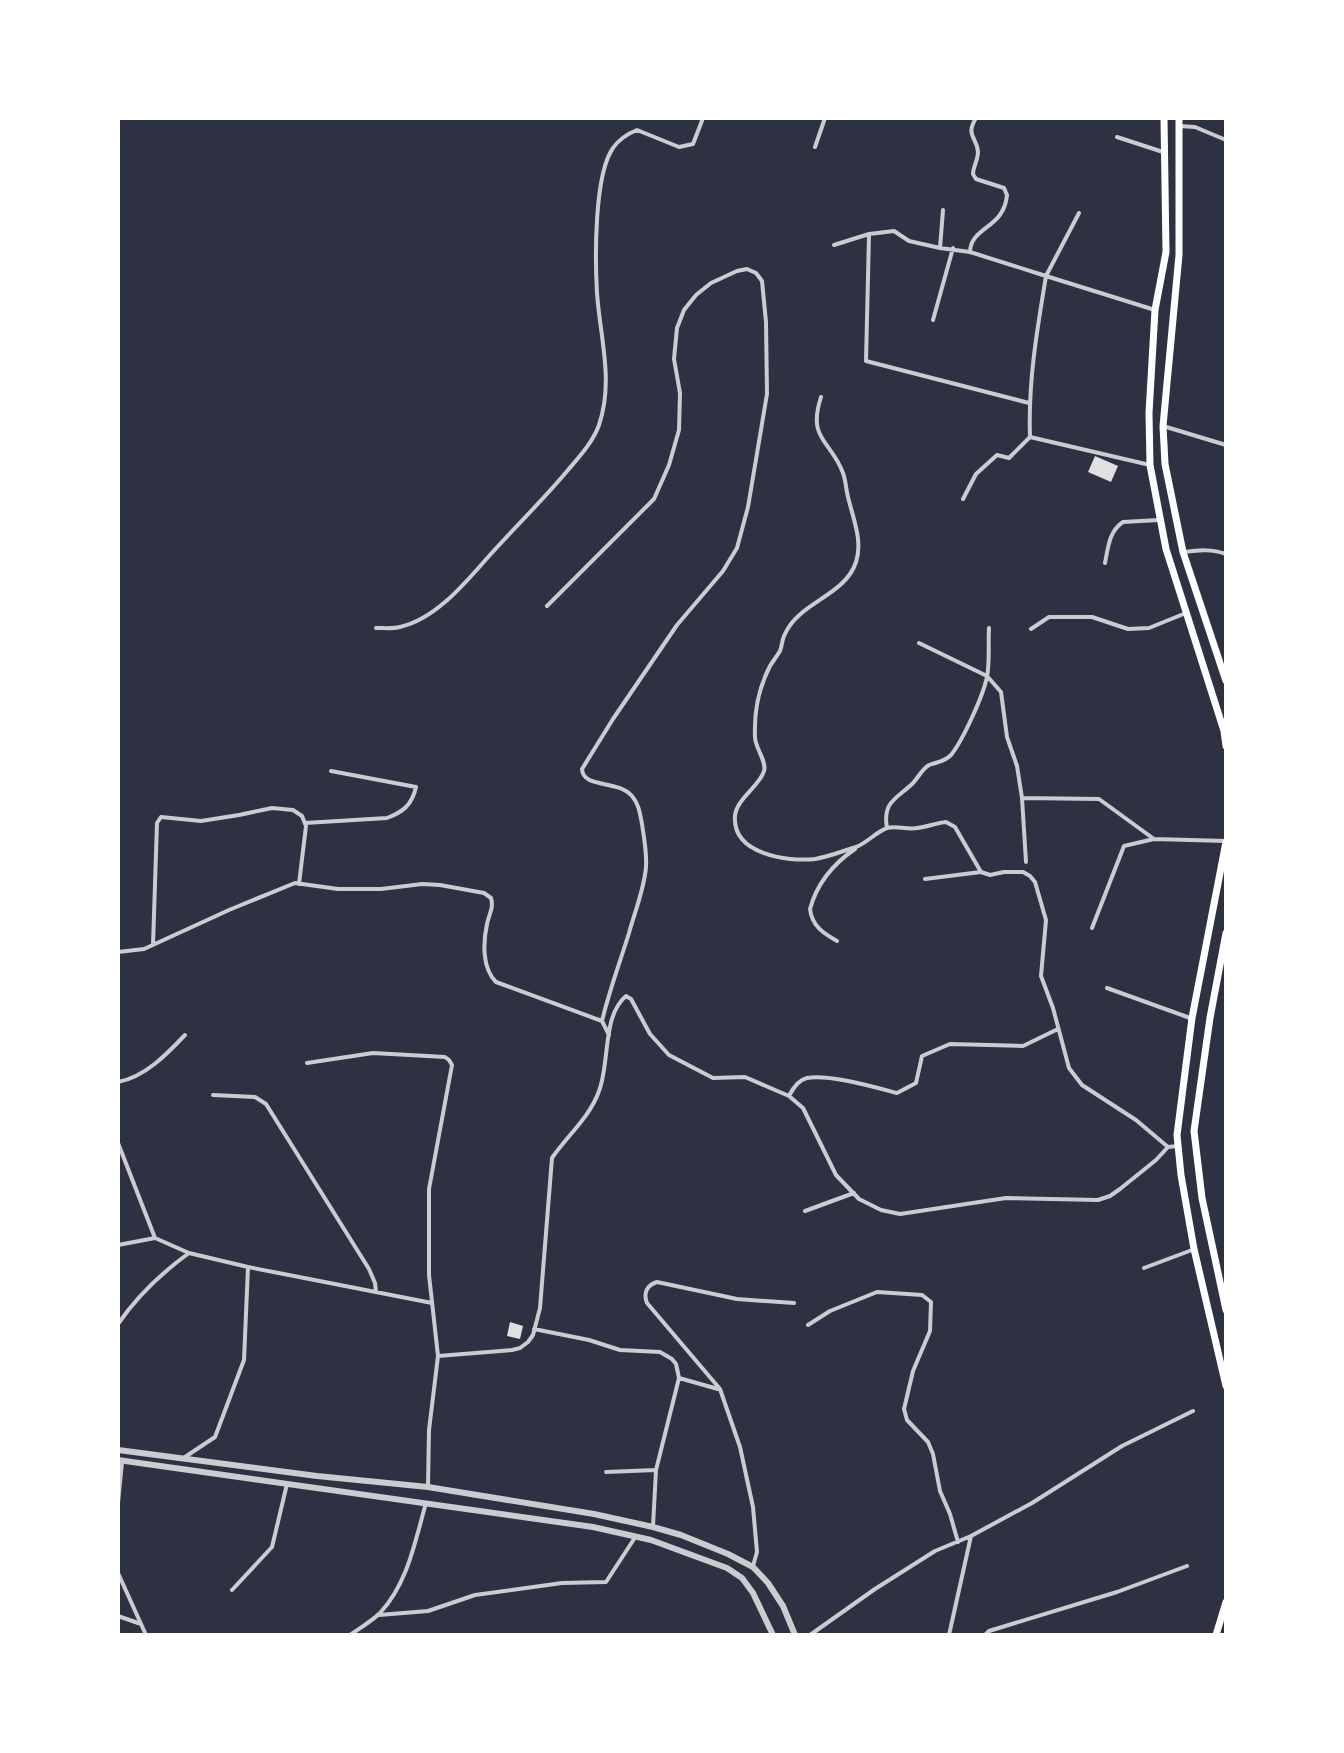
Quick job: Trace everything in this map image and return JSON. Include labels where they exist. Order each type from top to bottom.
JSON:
[{"type":"highway","points":[[1164,118],[1166,252],[1155,310],[1149,413],[1150,465],[1166,549],[1224,731],[1226,746]]},
{"type":"highway","points":[[1179,122],[1179,255],[1163,426],[1165,464],[1183,552],[1226,681]]},
{"type":"highway","points":[[1226,842],[1192,1018],[1177,1135],[1194,1249],[1226,1386]]},
{"type":"highway","points":[[1226,933],[1194,1131],[1202,1198],[1226,1310]]},
{"type":"highway","points":[[1216,1635],[1226,1602]]},
{"type":"street","points":[[376,628],[399,628],[421,620],[455,593],[540,504],[582,454],[598,429],[606,399],[606,369],[597,292],[600,195],[605,165],[613,148],[625,135],[637,130],[679,147],[693,144],[703,118]]},
{"type":"street","points":[[815,147],[825,118]]},
{"type":"street","points":[[970,252],[974,237],[1003,212],[1007,195],[1004,188],[974,177],[972,170],[978,152],[971,132],[976,118]]},
{"type":"street","points":[[1179,122],[1226,140]]},
{"type":"street","points":[[1117,137],[1165,152]]},
{"type":"street","points":[[940,248],[943,210]]},
{"type":"street","points":[[963,499],[976,474],[997,455],[1009,458],[1030,437],[1032,358],[1046,276],[1079,213]]},
{"type":"street","points":[[834,245],[869,234],[894,231],[909,241],[970,252],[1155,310]]},
{"type":"street","points":[[869,234],[866,361],[1029,403]]},
{"type":"street","points":[[933,320],[953,248]]},
{"type":"street","points":[[547,606],[654,499],[669,465],[679,430],[680,393],[674,359],[677,328],[684,310],[711,283],[737,271],[747,269],[756,273],[762,281],[766,322],[767,394],[748,507],[737,548],[723,571],[677,625],[582,769],[587,780],[617,786],[633,797],[638,806],[644,838],[646,867],[641,895],[602,1021],[609,1035]]},
{"type":"street","points":[[821,397],[816,411],[816,426],[821,440],[843,473],[859,542],[859,555],[849,577],[794,619],[784,634],[780,651],[759,696],[755,742],[764,771],[736,809],[735,818],[744,842],[771,855],[816,859],[860,846]]},
{"type":"street","points":[[1163,426],[1226,445]]},
{"type":"street","points":[[1030,437],[1150,465]]},
{"type":"street","points":[[1105,563],[1112,533],[1118,525],[1123,522],[1161,520]]},
{"type":"street","points":[[1183,552],[1201,550],[1226,554]]},
{"type":"street","points":[[1031,629],[1049,617],[1092,617],[1128,629],[1149,628],[1186,613]]},
{"type":"street","points":[[887,828],[886,814],[893,799],[928,766],[951,754],[972,716],[987,676],[989,628]]},
{"type":"street","points":[[919,643],[987,676],[1001,692],[1007,737],[1017,766],[1022,798],[1026,862]]},
{"type":"street","points":[[305,823],[387,818],[398,814],[413,799],[416,787],[331,771]]},
{"type":"street","points":[[1022,798],[1099,799],[1154,839]]},
{"type":"street","points":[[153,945],[157,823],[163,816],[201,821],[272,808],[293,810],[302,816],[306,826],[299,884]]},
{"type":"street","points":[[837,941],[817,927],[810,915],[811,904],[837,861],[887,828],[915,829],[950,823],[981,872]]},
{"type":"street","points":[[1092,928],[1124,846],[1154,839],[1226,842]]},
{"type":"street","points":[[925,879],[981,872],[990,875],[1023,872],[1030,876],[1035,882],[1046,920],[1041,976],[1069,1068],[1082,1085],[1136,1120],[1168,1147]]},
{"type":"street","points":[[118,952],[144,949],[295,883],[338,889],[440,885],[487,894],[491,898],[493,904],[485,945],[491,977],[503,986],[602,1021]]},
{"type":"street","points":[[1107,988],[1192,1018]]},
{"type":"street","points":[[438,1356],[520,1348],[533,1335],[540,1308],[552,1158],[599,1092],[609,1035],[617,1006],[624,997],[631,999],[650,1034],[669,1055],[713,1078],[745,1077],[789,1096],[803,1108],[836,1175],[859,1199],[881,1210],[900,1214],[1006,1198],[1098,1200],[1120,1189],[1168,1147],[1178,1146]]},
{"type":"street","points":[[789,1096],[799,1082],[807,1078],[843,1080],[897,1093],[916,1083],[922,1056],[950,1044],[1023,1046],[1058,1029]]},
{"type":"street","points":[[118,1082],[130,1080],[164,1057],[185,1035]]},
{"type":"street","points":[[307,1063],[382,1052],[445,1057],[452,1065],[429,1189],[429,1275],[438,1356],[429,1430],[428,1487]]},
{"type":"street","points":[[213,1095],[255,1097],[266,1104],[369,1269],[376,1292]]},
{"type":"street","points":[[118,1143],[155,1238]]},
{"type":"street","points":[[805,1211],[854,1193]]},
{"type":"street","points":[[118,1245],[155,1238],[189,1253],[248,1267],[432,1303]]},
{"type":"street","points":[[1144,1268],[1194,1249]]},
{"type":"street","points":[[118,1324],[134,1300],[189,1253]]},
{"type":"street","points":[[185,1457],[217,1433],[244,1360],[248,1267]]},
{"type":"street","points":[[753,1567],[757,1552],[753,1507],[740,1447],[720,1389],[647,1303],[645,1294],[649,1286],[657,1282],[737,1299],[794,1303]]},
{"type":"street","points":[[808,1325],[830,1311],[877,1292],[922,1295],[929,1299],[932,1305],[930,1331],[913,1371],[904,1415],[928,1442],[940,1491],[958,1542]]},
{"type":"street","points":[[534,1329],[620,1350],[660,1352],[672,1359],[679,1371],[679,1378],[656,1470],[653,1527]]},
{"type":"street","points":[[679,1378],[720,1389]]},
{"type":"street","points":[[810,1635],[935,1551],[971,1536],[1032,1503],[1122,1446],[1193,1411]]},
{"type":"street","points":[[118,1450],[428,1487],[594,1514],[653,1527],[681,1535],[753,1567],[783,1606],[795,1635]]},
{"type":"street","points":[[118,1503],[120,1460],[593,1527],[651,1540],[727,1568],[742,1578],[753,1593],[773,1635]]},
{"type":"street","points":[[606,1472],[656,1470]]},
{"type":"street","points":[[232,1590],[272,1547],[287,1484]]},
{"type":"street","points":[[350,1635],[379,1615],[397,1592],[426,1503]]},
{"type":"street","points":[[379,1615],[428,1611],[475,1595],[562,1583],[606,1582],[636,1536]]},
{"type":"street","points":[[949,1635],[971,1536]]},
{"type":"street","points":[[985,1635],[989,1631],[1117,1592],[1187,1566]]},
{"type":"street","points":[[118,1573],[146,1635]]},
{"type":"street","points":[[118,1616],[141,1624]]},
{"type":"building","points":[[1095,456],[1118,466],[1111,482],[1088,472]]},
{"type":"building","points":[[510,1322],[523,1326],[520,1339],[507,1336]]}]
